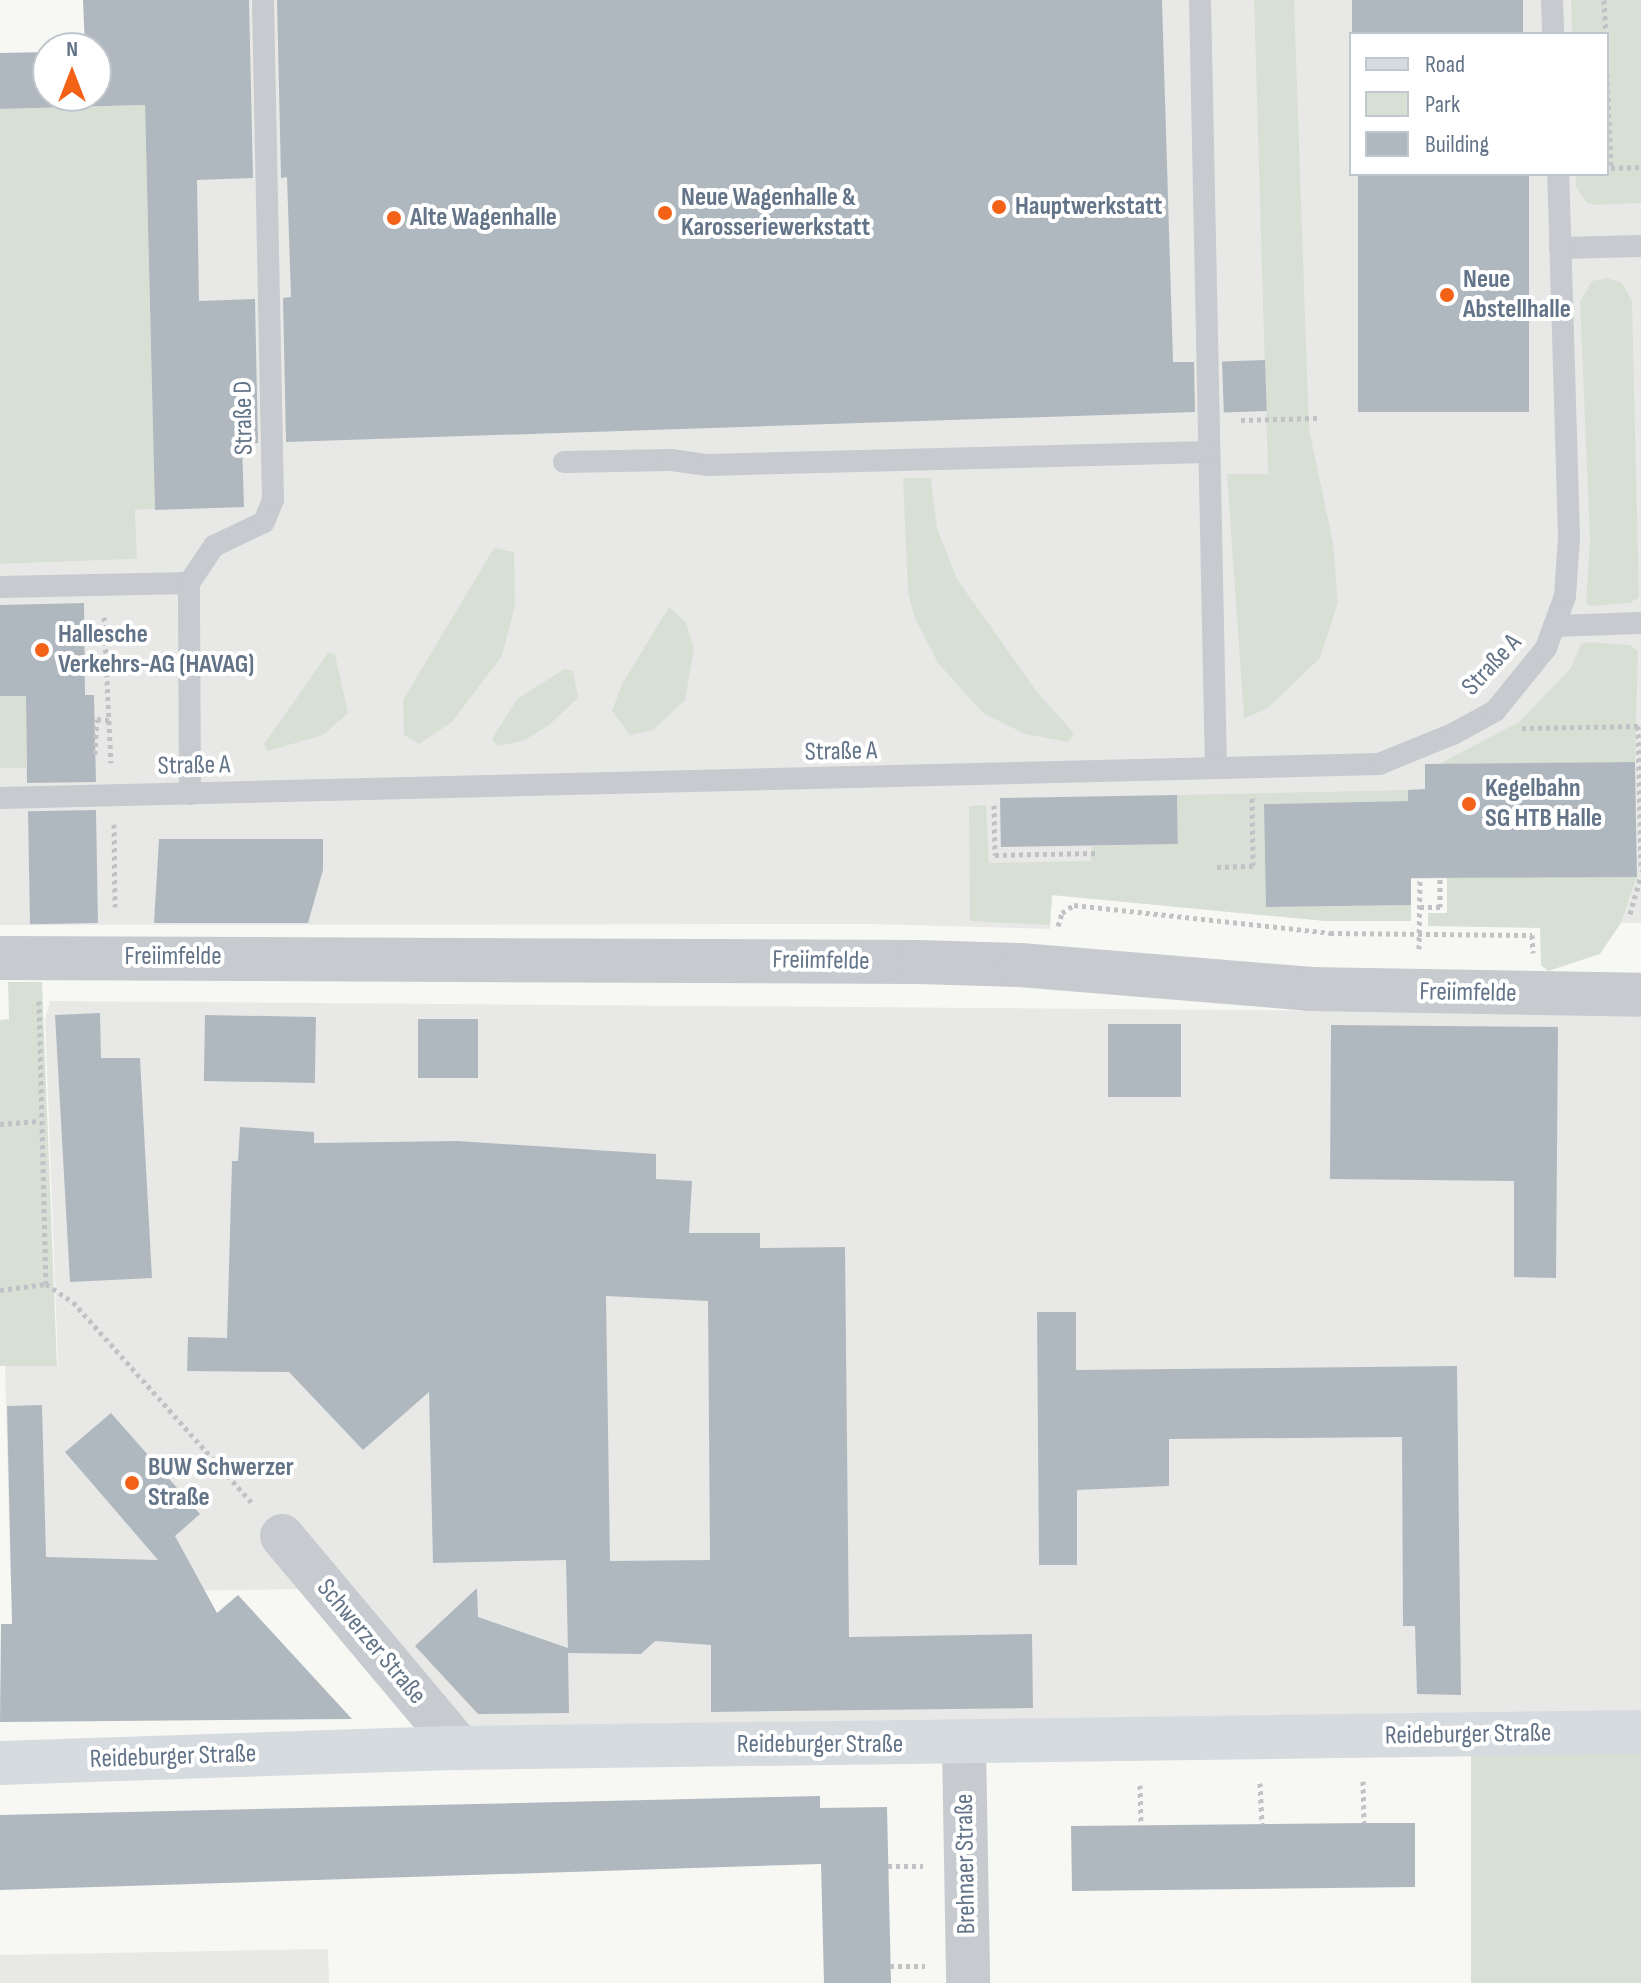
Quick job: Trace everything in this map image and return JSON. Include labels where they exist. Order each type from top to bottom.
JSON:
[{"type":"street","name":"Freiimfelde","points":[[19,957],[918,962],[1020,965],[1309,989],[1641,995]]},
{"type":"street","name":"Schwerzer Straße","points":[[282,1536],[460,1748]]},
{"type":"street","name":"Reideburger Straße","points":[[0,1763],[460,1748],[964,1744],[1641,1732]]},
{"type":"street","name":"Brehnaer Straße","points":[[964,1744],[968,1983]]},
{"type":"lane","name":"Straße D","points":[[189,583],[214,546],[264,522],[273,500],[263,0]]},
{"type":"lane","points":[[1200,0],[1207,452],[1216,768]]},
{"type":"lane","points":[[1552,0],[1553,32]]},
{"type":"lane","name":"Straße A","points":[[0,798],[1379,764],[1453,734],[1495,711],[1546,648],[1565,596],[1569,537],[1558,176]]},
{"type":"lane","points":[[1560,248],[1641,246]]},
{"type":"lane","points":[[564,462],[671,460],[708,465],[1207,452]]},
{"type":"lane","points":[[0,587],[189,583],[190,794]]},
{"type":"lane","points":[[1554,626],[1641,623]]},
{"type":"path","points":[[1604,0],[1606,32]]},
{"type":"path","points":[[1609,121],[1611,168],[1641,167]]},
{"type":"path","points":[[1208,421],[1318,418]]},
{"type":"path","points":[[103,611],[109,720],[105,795],[115,907]]},
{"type":"path","points":[[95,754],[97,719],[109,720]]},
{"type":"path","points":[[1518,728],[1640,726],[1641,874],[1630,914]]},
{"type":"path","points":[[1217,867],[1253,866],[1252,783]]},
{"type":"path","points":[[994,792],[995,855],[1099,853]]},
{"type":"path","points":[[1420,907],[1440,907],[1440,877]]},
{"type":"path","points":[[1055,937],[1062,913],[1074,905],[1330,933],[1532,935],[1533,994]]},
{"type":"path","points":[[19,957],[40,1121],[46,1284]]},
{"type":"path","points":[[0,1124],[40,1121]]},
{"type":"path","points":[[0,1290],[46,1284],[73,1302],[282,1536]]},
{"type":"path","points":[[1363,1781],[1364,1823]]},
{"type":"path","points":[[1260,1783],[1262,1824]]},
{"type":"path","points":[[1140,1785],[1141,1825]]},
{"type":"path","points":[[888,1866],[928,1865]]},
{"type":"path","points":[[890,1966],[929,1965]]},
{"type":"shaded area","points":[[175,0],[1598,0],[1599,32],[1349,32],[1349,176],[1609,176],[1609,172],[1641,172],[1641,923],[1621,923],[1637,877],[1411,879],[1411,921],[1326,921],[1052,895],[1050,929],[870,924],[0,925],[0,564],[136,559],[135,510],[155,509],[145,105],[177,104]]},
{"type":"shaded area","points":[[50,1001],[1641,1013],[1641,1729],[453,1746],[318,1589],[11,1593],[5,1366],[58,1364],[45,1019]]},
{"type":"shaded area","points":[[328,1949],[329,1983],[0,1983],[0,1955]]},
{"type":"green space","points":[[1254,0],[1294,0],[1309,429],[1333,543],[1338,603],[1320,658],[1267,709],[1244,718],[1227,474],[1268,474]]},
{"type":"green space","points":[[1571,0],[1641,0],[1641,203],[1595,205],[1587,203],[1576,187],[1576,176],[1609,176],[1609,32],[1572,32]]},
{"type":"green space","points":[[145,105],[155,509],[135,510],[137,559],[0,564],[0,109],[112,112],[112,106]]},
{"type":"green space","points":[[1607,278],[1622,283],[1632,301],[1639,597],[1630,603],[1591,606],[1586,603],[1590,541],[1580,302],[1592,281]]},
{"type":"green space","points":[[903,478],[931,478],[937,528],[957,579],[1037,692],[1074,733],[1068,742],[1025,734],[983,713],[938,663],[914,616],[908,592]]},
{"type":"green space","points":[[494,548],[514,552],[515,605],[502,656],[452,722],[419,744],[404,735],[403,700]]},
{"type":"green space","points":[[669,607],[686,623],[694,648],[685,700],[653,730],[630,735],[612,711],[622,684]]},
{"type":"green space","points":[[1581,644],[1630,645],[1638,651],[1635,762],[1439,764],[1519,722],[1571,668]]},
{"type":"green space","points":[[328,653],[335,654],[348,713],[323,735],[268,751],[264,744]]},
{"type":"green space","points":[[564,669],[573,671],[578,698],[549,725],[523,741],[497,746],[492,739],[517,699]]},
{"type":"green space","points":[[0,696],[26,696],[26,768],[0,768]]},
{"type":"green space","points":[[1408,790],[1408,801],[1265,804],[1266,907],[1411,905],[1411,921],[1326,921],[1052,895],[1050,925],[970,921],[969,806],[986,805],[989,863],[1091,861],[1092,846],[1178,844],[1177,795]]},
{"type":"green space","points":[[1447,877],[1637,877],[1621,923],[1600,954],[1548,971],[1541,965],[1540,928],[1428,926],[1428,913],[1447,913]]},
{"type":"green space","points":[[8,982],[42,982],[57,1366],[0,1366],[0,1020],[9,1019]]},
{"type":"green space","points":[[1471,1735],[1641,1735],[1641,1983],[1471,1983]]},
{"type":"building","points":[[83,0],[249,0],[253,178],[197,180],[199,301],[255,299],[258,443],[242,443],[244,507],[155,510],[145,105],[112,106],[112,32],[84,32]]},
{"type":"building","points":[[277,0],[1162,0],[1173,362],[1194,362],[1195,412],[286,442],[283,298],[291,297],[287,177],[281,178]]},
{"type":"building","points":[[1352,0],[1523,0],[1523,32],[1352,32]]},
{"type":"building","points":[[32,52],[32,108],[0,109],[0,53]]},
{"type":"building","name":"Neue Abstellhalle","points":[[1358,176],[1529,176],[1529,412],[1358,412]]},
{"type":"building","points":[[1265,360],[1267,411],[1224,412],[1222,362]]},
{"type":"building","points":[[84,603],[85,695],[94,695],[96,782],[27,783],[26,696],[0,696],[0,605]]},
{"type":"building","points":[[1635,762],[1637,877],[1411,878],[1411,905],[1266,907],[1264,804],[1408,801],[1408,790],[1425,789],[1425,764]]},
{"type":"building","points":[[1177,795],[1178,844],[1001,847],[1000,798]]},
{"type":"building","points":[[96,810],[98,923],[30,924],[28,811]]},
{"type":"building","points":[[159,839],[323,839],[323,870],[308,923],[154,923]]},
{"type":"building","points":[[100,1013],[101,1058],[140,1058],[152,1278],[70,1282],[55,1015]]},
{"type":"building","points":[[205,1015],[316,1017],[315,1083],[204,1081]]},
{"type":"building","points":[[418,1019],[478,1019],[478,1078],[418,1078]]},
{"type":"building","points":[[1108,1024],[1181,1024],[1181,1097],[1108,1097]]},
{"type":"building","points":[[1331,1025],[1558,1027],[1556,1278],[1514,1277],[1514,1181],[1330,1179]]},
{"type":"building","points":[[240,1127],[314,1132],[314,1143],[457,1141],[656,1154],[656,1179],[692,1181],[689,1233],[760,1233],[760,1248],[845,1247],[849,1637],[1032,1634],[1033,1708],[711,1712],[711,1645],[655,1641],[641,1654],[568,1653],[566,1560],[433,1563],[429,1392],[363,1450],[289,1372],[187,1371],[188,1337],[227,1338],[232,1161],[238,1161]],"holes":[[[606,1296],[708,1301],[710,1560],[610,1561]]]},
{"type":"building","points":[[1037,1312],[1076,1312],[1076,1370],[1457,1366],[1461,1695],[1417,1694],[1415,1626],[1403,1626],[1402,1437],[1169,1439],[1169,1486],[1077,1490],[1077,1565],[1039,1565]]},
{"type":"building","points":[[42,1405],[46,1557],[158,1560],[65,1452],[111,1413],[200,1514],[175,1536],[217,1613],[238,1595],[352,1719],[0,1722],[1,1624],[12,1624],[7,1406]]},
{"type":"building","points":[[477,1588],[478,1617],[568,1648],[569,1713],[478,1714],[415,1646]]},
{"type":"building","points":[[820,1796],[820,1808],[887,1807],[891,1983],[824,1983],[821,1864],[0,1890],[0,1815]]},
{"type":"building","points":[[1415,1823],[1415,1887],[1072,1891],[1071,1826]]},
{"type":"place","name":"Hauptwerkstatt","points":[[999,207]]},
{"type":"place","name":"Neue Wagenhalle & Karosseriewerkstatt","points":[[665,213]]},
{"type":"place","name":"Alte Wagenhalle","points":[[394,218]]},
{"type":"place","name":"Neue Abstellhalle","points":[[1447,295]]},
{"type":"place","name":"Hallesche Verkehrs-AG (HAVAG)","points":[[42,650]]},
{"type":"place","name":"Kegelbahn SG HTB Halle","points":[[1469,804]]},
{"type":"place","name":"BUW Schwerzer Straße","points":[[132,1483]]}]
